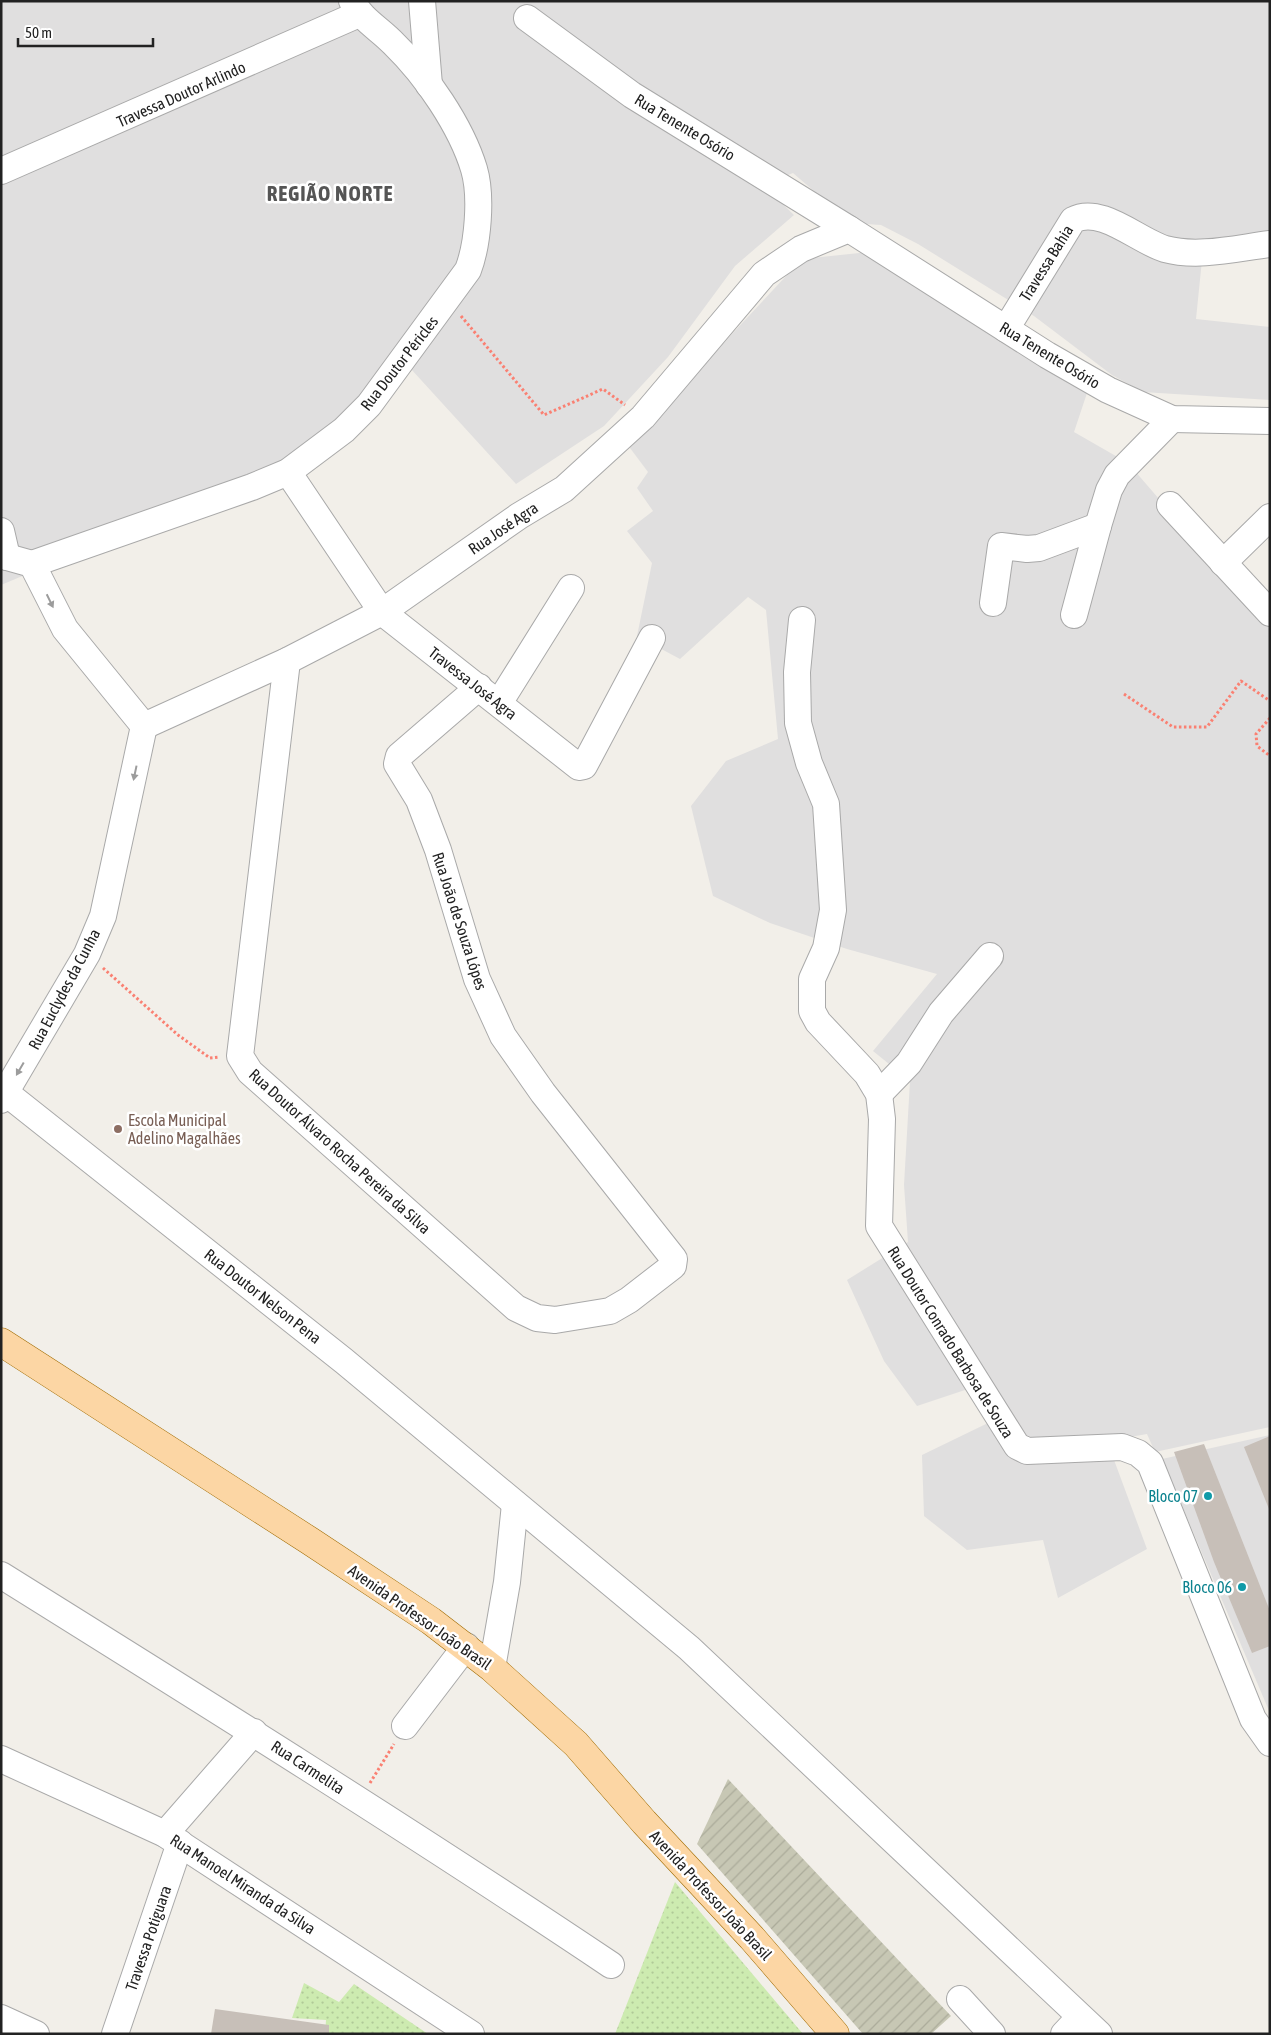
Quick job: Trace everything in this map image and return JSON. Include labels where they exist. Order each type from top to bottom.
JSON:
[{"type":"main road","name":"Avenida Professor João Brasil","points":[[1,1342],[310,1541],[466,1646],[576,1744],[644,1822],[752,1938],[835,2034]]},
{"type":"street","points":[[422,1],[429,85]]},
{"type":"street","name":"Rua Doutor Péricles","points":[[13,561],[252,488],[288,472],[344,430],[370,405],[468,270],[475,252],[478,191],[474,170],[462,138],[429,85],[395,44],[355,8]]},
{"type":"street","name":"Travessa Doutor Arlindo","points":[[1,172],[355,8]]},
{"type":"street","name":"Rua Tenente Osório","points":[[526,18],[632,95],[849,229],[1006,329],[1108,390],[1172,419],[1270,421]]},
{"type":"street","name":"Travessa Bahia","points":[[1006,329],[1073,220],[1079,216],[1097,216],[1165,249],[1209,252],[1270,244]]},
{"type":"street","name":"Rua José Agra","points":[[144,726],[287,661],[382,612],[519,516],[564,489],[643,417],[764,274],[801,249],[849,229]]},
{"type":"street","points":[[1074,615],[1109,490],[1117,475],[1172,419]]},
{"type":"street","name":"Travessa José Agra","points":[[288,472],[382,612],[579,766],[582,767],[606,726],[652,638]]},
{"type":"street","points":[[1170,504],[1223,564],[1270,613]]},
{"type":"street","points":[[1223,564],[1270,517]]},
{"type":"street","points":[[993,602],[1001,546],[1026,549],[1039,548],[1098,526]]},
{"type":"street","points":[[1,531],[13,561],[65,629],[144,726]]},
{"type":"street","points":[[500,703],[571,588]]},
{"type":"street","name":"Rua Doutor Conrado Barbosa de Souza","points":[[802,620],[797,672],[798,723],[809,763],[826,804],[833,910],[826,948],[812,979],[812,1011],[818,1022],[867,1074],[879,1094],[882,1119],[879,1226],[1017,1446],[1027,1451],[1122,1447],[1138,1453],[1150,1463],[1253,1719],[1270,1743]]},
{"type":"street","name":"Rua Doutor Álvaro Rocha Pereira da Silva","points":[[287,661],[240,1056],[247,1068],[516,1308],[537,1318],[556,1320],[610,1311],[629,1300],[673,1266],[674,1259]]},
{"type":"street","name":"Rua João de Souza Lópes","points":[[479,687],[398,756],[397,764],[422,809],[438,850],[477,979],[504,1036],[543,1093],[674,1259]]},
{"type":"street","name":"Rua Euclydes da Cunha","points":[[4,1096],[87,954],[103,916],[144,726]]},
{"type":"street","points":[[879,1094],[909,1063],[941,1013],[990,956]]},
{"type":"street","name":"Rua Doutor Nelson Pena","points":[[4,1096],[344,1360],[689,1648],[1072,2025],[1099,2034]]},
{"type":"street","points":[[492,1668],[507,1582],[515,1504]]},
{"type":"street","name":"Rua Carmelita","points":[[1,1575],[254,1732],[611,1965]]},
{"type":"street","points":[[405,1726],[466,1646]]},
{"type":"street","name":"Travessa Potiguara","points":[[115,2034],[173,1838],[254,1732]]},
{"type":"street","name":"Rua Manoel Miranda da Silva","points":[[1,1759],[173,1838],[471,2034]]},
{"type":"street","points":[[960,1999],[992,2034]]},
{"type":"street","points":[[1,2018],[36,2034]]},
{"type":"path","points":[[448,300],[544,415],[603,389],[643,417]]},
{"type":"path","points":[[1124,694],[1173,728],[1207,727],[1241,681],[1270,701]]},
{"type":"path","points":[[1270,718],[1256,734],[1257,746],[1270,756]]},
{"type":"path","points":[[87,954],[178,1035],[210,1058],[240,1056]]},
{"type":"path","points":[[359,1800],[405,1726]]},
{"type":"shaded area","points":[[1,1],[1270,1],[1270,252],[1202,260],[1196,319],[1270,327],[1270,400],[1143,392],[1112,375],[1034,316],[918,244],[881,225],[851,223],[793,173],[763,185],[794,215],[735,266],[668,357],[604,426],[516,484],[411,369],[378,386],[287,465],[1,585]]},
{"type":"shaded area","points":[[869,252],[1089,387],[1074,432],[1128,463],[1266,623],[1270,624],[1270,1427],[1155,1452],[1147,1434],[1107,1441],[1147,1549],[1058,1598],[1043,1540],[967,1550],[924,1516],[922,1455],[988,1423],[968,1389],[917,1406],[884,1361],[847,1280],[908,1242],[904,1185],[910,1081],[873,1051],[937,974],[847,949],[770,923],[713,896],[691,806],[726,761],[778,739],[766,610],[748,597],[680,659],[637,636],[652,563],[627,531],[653,511],[637,488],[648,472],[627,444],[654,422],[802,259]]},
{"type":"shaded area","points":[[1270,1435],[1270,1713],[1162,1459]]},
{"type":"shaded area","points":[[728,1779],[951,2016],[931,2034],[863,2034],[697,1844]]},
{"type":"green space","points":[[675,1882],[803,2034],[615,2034]]},
{"type":"green space","points":[[304,1983],[339,2002],[354,1984],[428,2034],[325,2034],[326,2020],[292,2018]]},
{"type":"building","points":[[1270,1436],[1270,1509],[1269,1509],[1244,1447]]},
{"type":"building","points":[[1204,1444],[1270,1611],[1270,1646],[1252,1653],[1214,1562],[1174,1452]]},
{"type":"building","points":[[215,2009],[329,2025],[329,2034],[211,2034]]},
{"type":"place","name":"Escola Municipal Adelino Magalhães","points":[[118,1129]]},
{"type":"place","name":"Bloco 07","points":[[1208,1496]]},
{"type":"place","name":"Bloco 06","points":[[1242,1587]]},
{"type":"district","name":"REGIÃO NORTE","points":[[330,194]]}]
